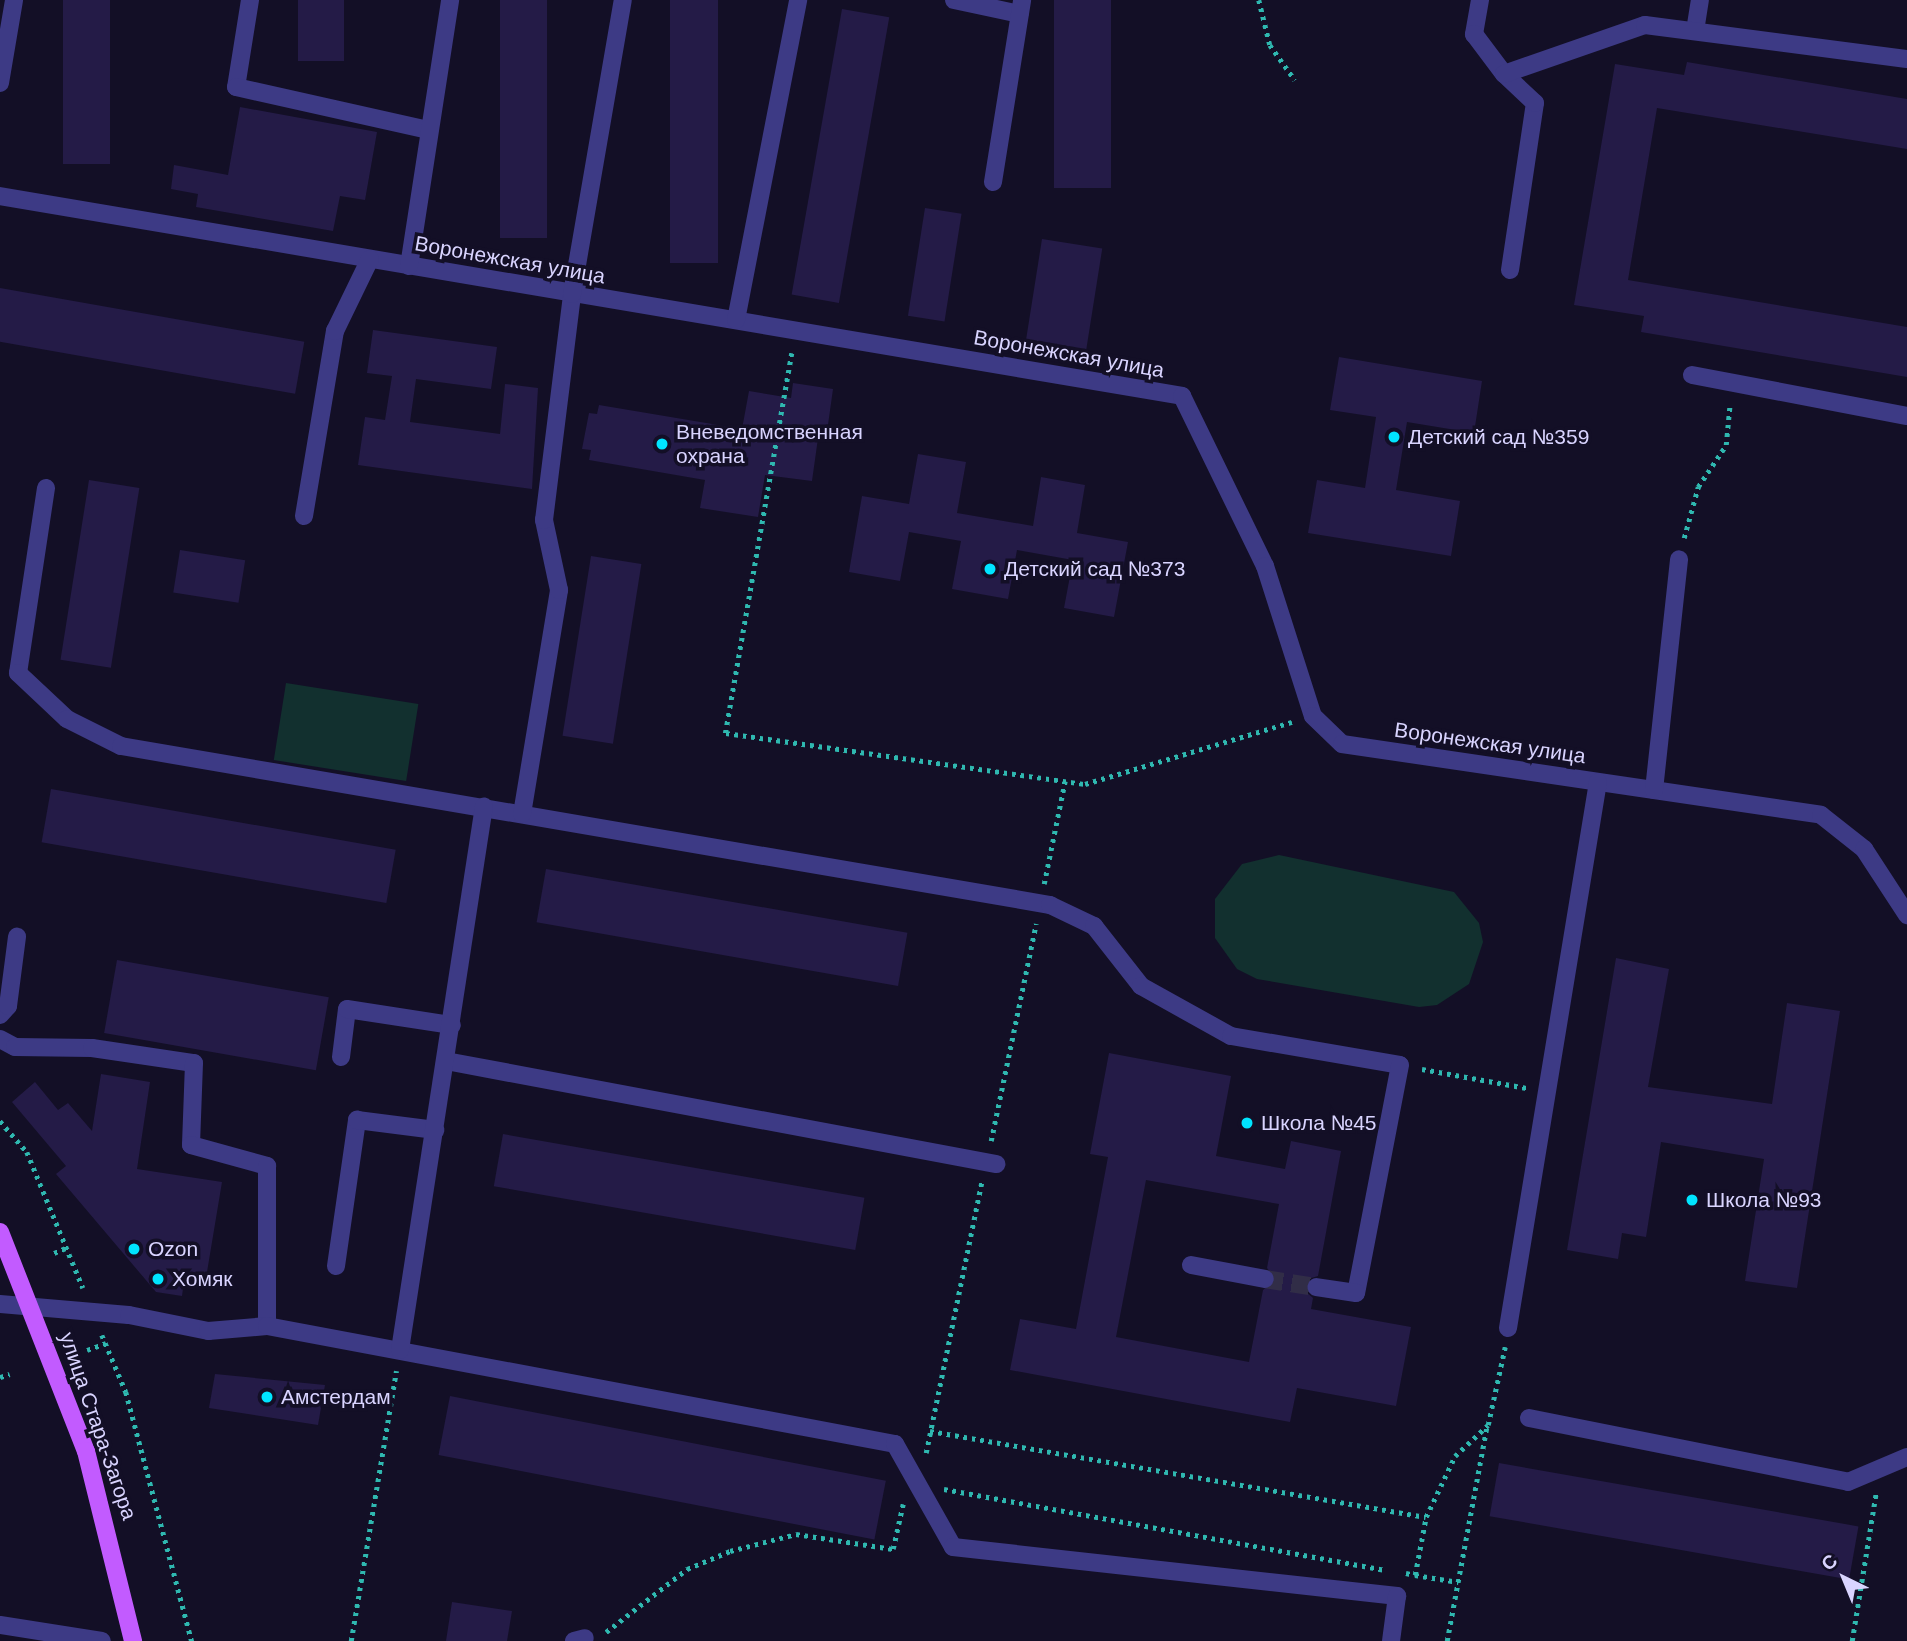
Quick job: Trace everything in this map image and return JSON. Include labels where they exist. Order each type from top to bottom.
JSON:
[{"type":"main road","name":"улица Стара-Загора","points":[[0,1232],[31,1305],[86,1451],[134,1641]]},
{"type":"street","points":[[0,83],[14,0]]},
{"type":"street","points":[[250,0],[236,87],[428,130]]},
{"type":"street","points":[[409,266],[450,0]]},
{"type":"street","points":[[522,814],[559,590],[544,520],[572,294],[623,0]]},
{"type":"street","points":[[736,320],[798,0]]},
{"type":"street","points":[[954,0],[1021,7],[993,182]]},
{"type":"street","points":[[1480,0],[1474,34],[1504,74],[1535,103],[1510,270]]},
{"type":"street","points":[[1695,32],[1700,0]]},
{"type":"street","points":[[1504,74],[1645,25],[1907,59]]},
{"type":"street","name":"Воронежская улица","points":[[0,195],[1182,396],[1265,566],[1313,716],[1342,744],[1821,815],[1864,849],[1907,915]]},
{"type":"street","points":[[304,516],[335,331],[370,259]]},
{"type":"street","points":[[1692,375],[1907,416]]},
{"type":"street","points":[[46,488],[18,673],[66,719],[121,746],[484,806],[1040,904],[1094,926],[1141,986],[1231,1036],[1400,1065],[1356,1293],[1316,1287]]},
{"type":"street","points":[[1654,790],[1679,559]]},
{"type":"street","points":[[1508,1328],[1598,782]]},
{"type":"street","points":[[400,1350],[484,806]]},
{"type":"street","points":[[0,1015],[8,1006],[18,937]]},
{"type":"street","points":[[341,1058],[347,1009],[452,1025]]},
{"type":"street","points":[[0,1039],[15,1047],[92,1048],[194,1063],[191,1145],[267,1166],[267,1326]]},
{"type":"street","points":[[446,1060],[991,1163]]},
{"type":"street","points":[[336,1266],[358,1120],[435,1130]]},
{"type":"street","points":[[1191,1265],[1265,1279]]},
{"type":"street","points":[[0,1304],[93,1312],[208,1331],[267,1326],[895,1444],[953,1547],[1397,1596],[1391,1641]]},
{"type":"street","points":[[1529,1418],[1848,1482],[1907,1457]]},
{"type":"street","points":[[0,1625],[102,1641]]},
{"type":"path","points":[[1259,0],[1270,45],[1295,80]]},
{"type":"path","points":[[796,330],[726,733],[1085,784],[1313,716]]},
{"type":"path","points":[[1679,559],[1698,488],[1726,445],[1733,383]]},
{"type":"path","points":[[579,1639],[625,1620],[687,1569],[730,1551],[796,1534],[893,1549],[903,1503],[919,1485],[991,1163],[1065,781]]},
{"type":"path","points":[[1400,1065],[1548,1091]]},
{"type":"path","points":[[0,1121],[27,1152],[126,1392],[192,1641]]},
{"type":"path","points":[[54,1254],[66,1248]]},
{"type":"path","points":[[87,1350],[106,1343]]},
{"type":"path","points":[[352,1641],[400,1350]]},
{"type":"path","points":[[1447,1641],[1503,1358]]},
{"type":"path","points":[[0,1377],[10,1374]]},
{"type":"path","points":[[1415,1575],[1426,1517],[1455,1456],[1488,1425]]},
{"type":"path","points":[[930,1431],[1426,1517]]},
{"type":"path","points":[[1852,1641],[1880,1468]]},
{"type":"path","points":[[919,1485],[1458,1582]]},
{"type":"green space","points":[[286,683],[418,704],[406,781],[274,760]]},
{"type":"green space","points":[[1279,855],[1454,892],[1479,923],[1483,942],[1469,984],[1437,1005],[1419,1007],[1257,979],[1237,969],[1215,938],[1215,899],[1242,864]]},
{"type":"building","points":[[63,0],[110,0],[110,164],[63,164]]},
{"type":"building","points":[[298,0],[344,0],[344,61],[298,61]]},
{"type":"building","points":[[500,0],[547,0],[547,238],[500,238]]},
{"type":"building","points":[[670,0],[718,0],[718,263],[670,263]]},
{"type":"building","points":[[1054,0],[1111,0],[1111,188],[1054,188]]},
{"type":"building","points":[[842,9],[889,17],[839,303],[792,295]]},
{"type":"building","points":[[1687,62],[1907,99],[1907,149],[1657,108],[1628,280],[1907,327],[1907,377],[1641,332],[1644,316],[1574,305],[1615,64],[1684,75]]},
{"type":"building","points":[[240,107],[377,132],[365,200],[340,196],[333,231],[196,207],[198,194],[171,189],[174,165],[228,175]]},
{"type":"building","points":[[925,208],[962,214],[944,321],[908,316]]},
{"type":"building","points":[[1042,239],[1102,249],[1085,355],[1025,346]]},
{"type":"building","points":[[0,288],[304,342],[295,394],[0,342]]},
{"type":"building","points":[[373,330],[497,347],[491,389],[416,379],[410,422],[500,434],[505,384],[538,388],[532,489],[358,465],[365,417],[385,420],[392,376],[367,373]]},
{"type":"building","points":[[1339,357],[1482,381],[1474,433],[1407,422],[1396,490],[1460,501],[1451,556],[1308,533],[1317,480],[1365,488],[1376,417],[1330,410]]},
{"type":"building","points":[[793,383],[833,389],[827,432],[819,431],[812,481],[765,475],[758,517],[700,508],[705,480],[589,460],[591,450],[582,449],[589,413],[597,414],[599,405],[742,429],[749,391],[791,398]]},
{"type":"building","points":[[918,454],[966,462],[957,513],[1033,526],[1041,477],[1085,485],[1077,533],[1128,542],[1114,617],[1064,608],[1073,560],[1017,550],[1008,599],[952,589],[961,541],[909,532],[900,581],[849,572],[862,496],[909,504]]},
{"type":"building","points":[[89,480],[139,488],[111,668],[61,660]]},
{"type":"building","points":[[180,550],[245,560],[238,603],[173,592]]},
{"type":"building","points":[[591,556],[641,564],[613,744],[563,736]]},
{"type":"building","points":[[51,789],[396,850],[386,903],[42,842]]},
{"type":"building","points":[[546,869],[907,933],[898,986],[537,922]]},
{"type":"building","points":[[1616,958],[1669,969],[1648,1087],[1772,1104],[1787,1003],[1840,1011],[1797,1288],[1745,1281],[1764,1159],[1661,1142],[1646,1237],[1622,1233],[1618,1259],[1567,1250]]},
{"type":"building","points":[[117,960],[329,997],[316,1070],[104,1033]]},
{"type":"building","points":[[1109,1053],[1231,1076],[1216,1156],[1285,1169],[1291,1141],[1341,1151],[1318,1276],[1308,1279],[1305,1291],[1313,1298],[1311,1309],[1411,1327],[1396,1406],[1297,1388],[1290,1422],[1010,1370],[1020,1319],[1076,1329],[1108,1157],[1090,1154]],"holes":[[[1146,1180],[1279,1204],[1267,1268],[1276,1280],[1263,1290],[1249,1362],[1116,1337]]]},
{"type":"building","points":[[101,1074],[150,1082],[137,1169],[222,1182],[205,1284],[184,1281],[182,1296],[156,1292],[56,1174],[66,1166],[12,1102],[35,1082],[58,1110],[68,1103],[92,1131]]},
{"type":"building","points":[[503,1134],[864,1198],[855,1250],[494,1186]]},
{"type":"building","name":"Амстердам","points":[[215,1374],[325,1385],[318,1425],[209,1408]]},
{"type":"building","points":[[450,1396],[886,1481],[874,1540],[439,1455]]},
{"type":"building","points":[[1499,1463],[1858,1526],[1849,1580],[1490,1516]]},
{"type":"building","points":[[452,1602],[512,1611],[507,1641],[446,1641]]},
{"type":"tunnel","points":[[1265,1279],[1316,1287]]},
{"type":"place","name":"Детский сад №359","points":[[1394,437]]},
{"type":"place","name":"Вневедомственная охрана","points":[[662,444]]},
{"type":"place","name":"Детский сад №373","points":[[990,569]]},
{"type":"place","name":"Школа №45","points":[[1247,1123]]},
{"type":"place","name":"Школа №93","points":[[1692,1200]]},
{"type":"place","name":"Ozon","points":[[134,1249]]},
{"type":"place","name":"Хомяк","points":[[158,1279]]},
{"type":"place","name":"Амстердам","points":[[267,1397]]}]
